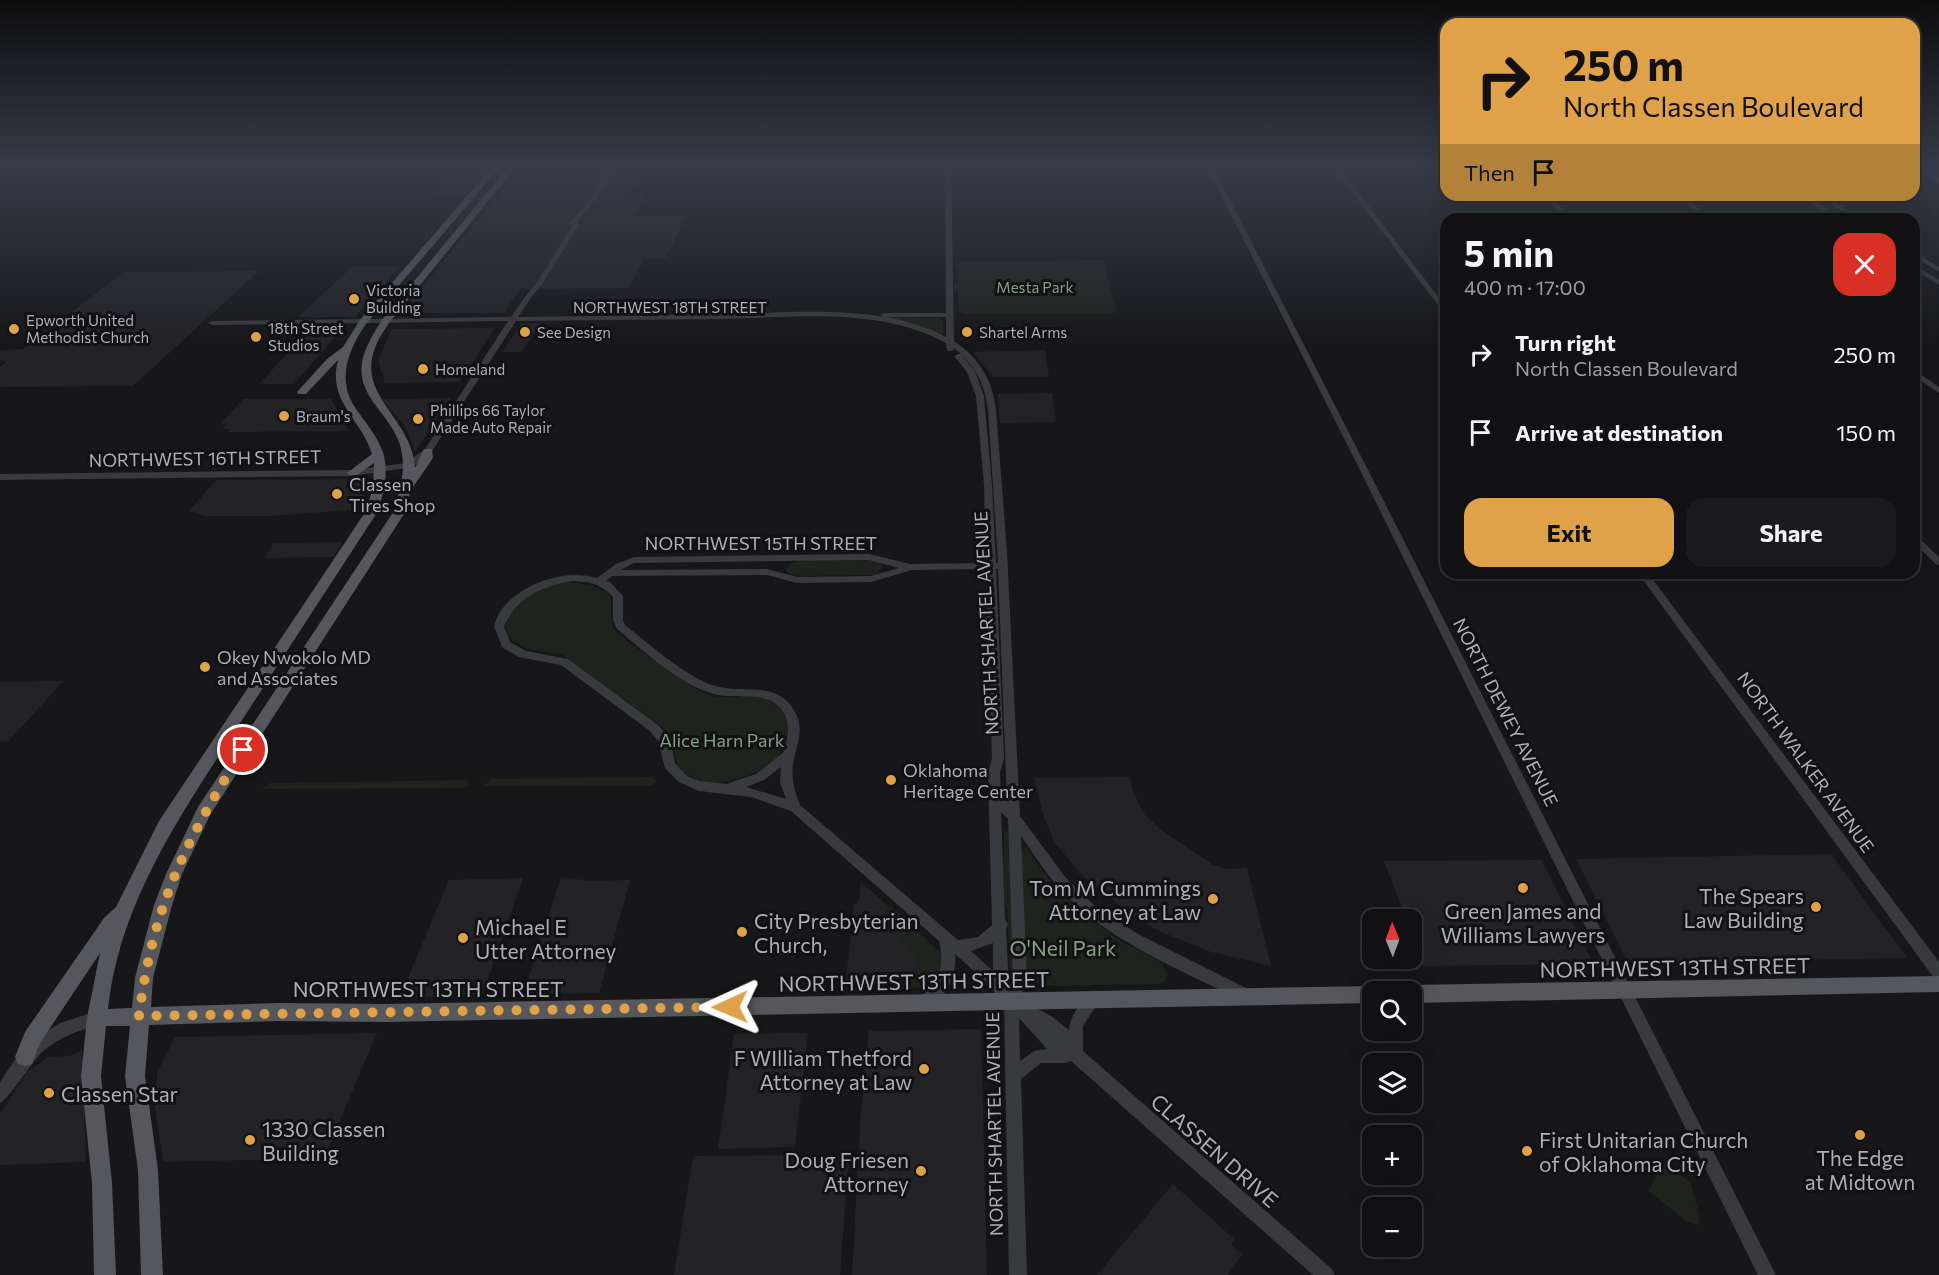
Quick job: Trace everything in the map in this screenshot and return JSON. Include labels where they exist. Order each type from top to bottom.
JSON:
[{"type":"main road","points":[[105,1275],[102,1183],[91,1076],[96,1018],[108,958],[124,909],[165,826],[363,529],[376,500],[380,470],[375,445],[342,392],[341,364],[346,349],[363,321],[445,226]]},
{"type":"main road","points":[[152,1275],[148,1170],[135,1076],[139,1016],[151,941],[174,874],[204,812],[398,514],[409,465],[400,435],[369,391],[364,371],[370,344],[385,321],[463,226]]},
{"type":"main road","points":[[302,392],[330,361],[346,349]]},
{"type":"main road","points":[[404,494],[427,458],[428,451]]},
{"type":"main road","points":[[354,473],[377,456]]},
{"type":"main road","points":[[215,750],[243,750]]},
{"type":"main road","points":[[25,1057],[32,1038],[51,1009],[110,923],[124,909]]},
{"type":"main road","name":"NORTHWEST 13TH STREET","points":[[1422,994],[1939,984]]},
{"type":"main road","name":"NORTHWEST 13TH STREET","points":[[96,1018],[924,1003],[1006,996],[1093,1000],[1362,995]]},
{"type":"street","points":[[409,465],[428,451],[529,295],[529,286],[568,226]]},
{"type":"street","points":[[949,226],[950,346]]},
{"type":"street","name":"NORTH DEWEY AVENUE","points":[[1240,226],[1767,1275]]},
{"type":"street","points":[[1381,226],[1440,304]]},
{"type":"street","points":[[1920,258],[1939,270]]},
{"type":"street","points":[[1920,271],[1939,283]]},
{"type":"street","name":"NORTHWEST 18TH STREET","points":[[212,323],[385,321],[393,324],[841,315],[902,324],[950,346]]},
{"type":"street","points":[[841,315],[950,315]]},
{"type":"street","name":"NORTHWEST 18TH STREET","points":[[512,320],[849,320],[903,329],[950,346]]},
{"type":"street","name":"NORTH SHARTEL AVENUE","points":[[950,346],[978,368],[991,395],[1002,566],[1020,979],[1006,996]]},
{"type":"street","name":"NORTH SHARTEL AVENUE","points":[[950,346],[971,371],[980,396],[988,485],[998,759],[994,773],[1001,924],[1013,1075],[1018,1275]]},
{"type":"street","points":[[1920,377],[1939,391]]},
{"type":"street","name":"NORTHWEST 16TH STREET","points":[[0,477],[354,473],[409,465]]},
{"type":"street","points":[[1920,544],[1939,562]]},
{"type":"street","name":"NORTHWEST 15TH STREET","points":[[598,581],[614,573],[621,564],[634,560],[869,557],[912,567],[1002,566]]},
{"type":"street","points":[[780,575],[783,558]]},
{"type":"street","name":"NORTHWEST 15TH STREET","points":[[614,573],[767,572],[797,580],[872,579],[912,567]]},
{"type":"street","name":"CLASSEN DRIVE","points":[[598,581],[564,579],[543,584],[523,594],[502,616],[499,631],[503,640],[517,652],[564,662],[654,728],[664,739],[669,765],[683,779],[699,786],[752,792],[795,808],[980,967],[1058,1050],[1077,1056],[1326,1275]]},
{"type":"street","name":"NORTH WALKER AVENUE","points":[[1647,579],[1939,973]]},
{"type":"street","points":[[598,581],[618,596],[618,620],[621,627],[698,683],[716,691],[759,693],[780,701],[789,711],[794,722],[794,741],[789,754],[786,778],[795,808]]},
{"type":"street","points":[[724,788],[760,777],[789,754]]},
{"type":"street","points":[[996,799],[1014,814],[1053,872],[1095,914],[1149,947],[1250,997]]},
{"type":"street","points":[[924,1003],[942,985],[949,972],[950,942],[982,943],[989,939],[1001,924]]},
{"type":"street","points":[[1013,1075],[1038,1056],[1077,1056],[1076,1024],[1093,1000]]},
{"type":"street","points":[[0,1095],[25,1057],[59,1030],[96,1018]]},
{"type":"shaded area","points":[[473,226],[681,226],[666,258],[644,259],[629,288],[520,289],[504,313],[400,313]]},
{"type":"shaded area","points":[[352,267],[399,267],[355,317],[298,317]]},
{"type":"shaded area","points":[[259,271],[133,386],[0,387],[0,367],[7,361],[0,360],[0,350],[23,349],[124,272]]},
{"type":"shaded area","points":[[540,323],[522,352],[502,352],[521,324]]},
{"type":"shaded area","points":[[343,328],[294,384],[259,384],[310,329]]},
{"type":"shaded area","points":[[495,328],[460,382],[385,383],[378,360],[392,329]]},
{"type":"shaded area","points":[[1045,350],[1049,377],[993,377],[973,352]]},
{"type":"shaded area","points":[[1052,393],[1056,422],[1000,423],[997,394]]},
{"type":"shaded area","name":"Phillips 66 Taylor Made Auto Repair","points":[[451,398],[415,452],[406,428],[382,399]]},
{"type":"shaded area","points":[[243,399],[331,399],[349,431],[228,432],[230,429],[222,429],[227,424],[221,423]]},
{"type":"shaded area","points":[[366,479],[361,509],[272,516],[205,516],[189,511],[216,480]]},
{"type":"shaded area","points":[[343,542],[333,557],[264,558],[274,543]]},
{"type":"shaded area","points":[[63,681],[9,741],[0,742],[0,682]]},
{"type":"shaded area","points":[[1130,777],[1133,792],[1145,815],[1160,829],[1213,865],[1227,869],[1247,868],[1271,966],[1211,952],[1154,929],[1120,906],[1084,877],[1054,842],[1043,814],[1034,778]]},
{"type":"shaded area","points":[[1831,854],[1907,958],[1628,963],[1576,859]]},
{"type":"shaded area","points":[[1542,860],[1593,964],[1423,966],[1422,909],[1402,909],[1384,861]]},
{"type":"shaded area","points":[[561,877],[590,881],[630,880],[599,993],[523,995]]},
{"type":"shaded area","name":"Michael E Utter Attorney","points":[[523,878],[482,996],[400,997],[449,880]]},
{"type":"shaded area","points":[[861,882],[942,954],[922,987],[845,989],[854,904],[857,904],[859,898]]},
{"type":"shaded area","points":[[981,1029],[987,1275],[852,1275],[861,1109],[869,1031]]},
{"type":"shaded area","points":[[377,1033],[324,1158],[163,1162],[155,1106],[157,1073],[175,1037]]},
{"type":"shaded area","points":[[808,1033],[795,1147],[718,1149],[734,1034]]},
{"type":"shaded area","name":"Classen Star","points":[[82,1050],[86,1162],[0,1165],[0,1114],[27,1072],[48,1057],[69,1056]]},
{"type":"shaded area","points":[[849,1155],[840,1275],[674,1275],[693,1156]]},
{"type":"shaded area","points":[[1173,1184],[1234,1239],[1231,1245],[1242,1254],[1228,1275],[1097,1275]]},
{"type":"green space","name":"Mesta Park","points":[[1103,260],[1116,313],[965,314],[955,310],[958,306],[958,290],[954,289],[954,283],[957,282],[957,266],[954,265],[957,262]]},
{"type":"green space","points":[[884,317],[939,318],[943,321],[944,333],[942,335]]},
{"type":"green space","points":[[873,560],[880,562],[883,567],[875,575],[797,576],[789,574],[786,570],[790,564],[797,561]]},
{"type":"green space","name":"Alice Harn Park","points":[[568,582],[591,585],[609,594],[614,630],[658,663],[704,693],[722,697],[761,698],[778,707],[788,722],[789,738],[781,752],[752,774],[715,783],[699,780],[681,769],[677,763],[670,737],[661,726],[561,654],[527,649],[510,639],[507,627],[514,607],[534,593]]},
{"type":"green space","points":[[653,777],[657,781],[651,786],[484,786],[491,779]]},
{"type":"green space","points":[[467,780],[470,784],[464,788],[261,789],[270,783]]},
{"type":"green space","points":[[1004,830],[1008,833],[1013,967],[1010,969],[1007,908],[1003,898]]},
{"type":"green space","name":"O'Neil Park","points":[[1026,847],[1053,885],[1087,917],[1121,941],[1163,963],[1167,976],[1165,981],[1160,984],[1043,986],[1031,980],[1025,968],[1020,850]]},
{"type":"green space","points":[[890,905],[942,954],[942,971],[932,981],[918,987],[901,989],[894,983],[893,976],[916,976],[918,959],[884,923],[884,912]]},
{"type":"green space","points":[[1662,1162],[1690,1182],[1700,1216],[1698,1225],[1686,1221],[1649,1191]]},
{"type":"place","name":"Victoria Building","points":[[354,299]]},
{"type":"place","name":"Epworth United Methodist Church","points":[[14,329]]},
{"type":"place","name":"See Design","points":[[525,332]]},
{"type":"place","name":"Shartel Arms","points":[[967,332]]},
{"type":"place","name":"18th Street Studios","points":[[256,337]]},
{"type":"place","name":"Homeland","points":[[423,369]]},
{"type":"place","name":"Braum's","points":[[284,416]]},
{"type":"place","name":"Phillips 66 Taylor Made Auto Repair","points":[[418,419]]},
{"type":"place","name":"Classen Tires Shop","points":[[337,494]]},
{"type":"place","name":"Okey Nwokolo MD and Associates","points":[[205,667]]},
{"type":"place","name":"Oklahoma Heritage Center","points":[[891,780]]},
{"type":"place","name":"Green James and Williams Lawyers","points":[[1523,888]]},
{"type":"place","name":"Tom M Cummings Attorney at Law","points":[[1213,899]]},
{"type":"place","name":"The Spears Law Building","points":[[1816,907]]},
{"type":"place","name":"City Presbyterian Church,","points":[[742,932]]},
{"type":"place","name":"Michael E Utter Attorney","points":[[463,938]]},
{"type":"place","name":"F WIlliam Thetford Attorney at Law","points":[[924,1069]]},
{"type":"place","name":"Classen Star","points":[[49,1093]]},
{"type":"place","name":"The Edge at Midtown","points":[[1860,1135]]},
{"type":"place","name":"1330 Classen Building","points":[[250,1140]]},
{"type":"place","name":"First Unitarian Church of Oklahoma City","points":[[1527,1151]]},
{"type":"place","name":"Doug Friesen Attorney","points":[[921,1171]]},
{"type":"route","points":[[243,750],[204,812],[174,874],[151,941],[139,1016],[280,1012],[386,1013],[730,1007]]}]
